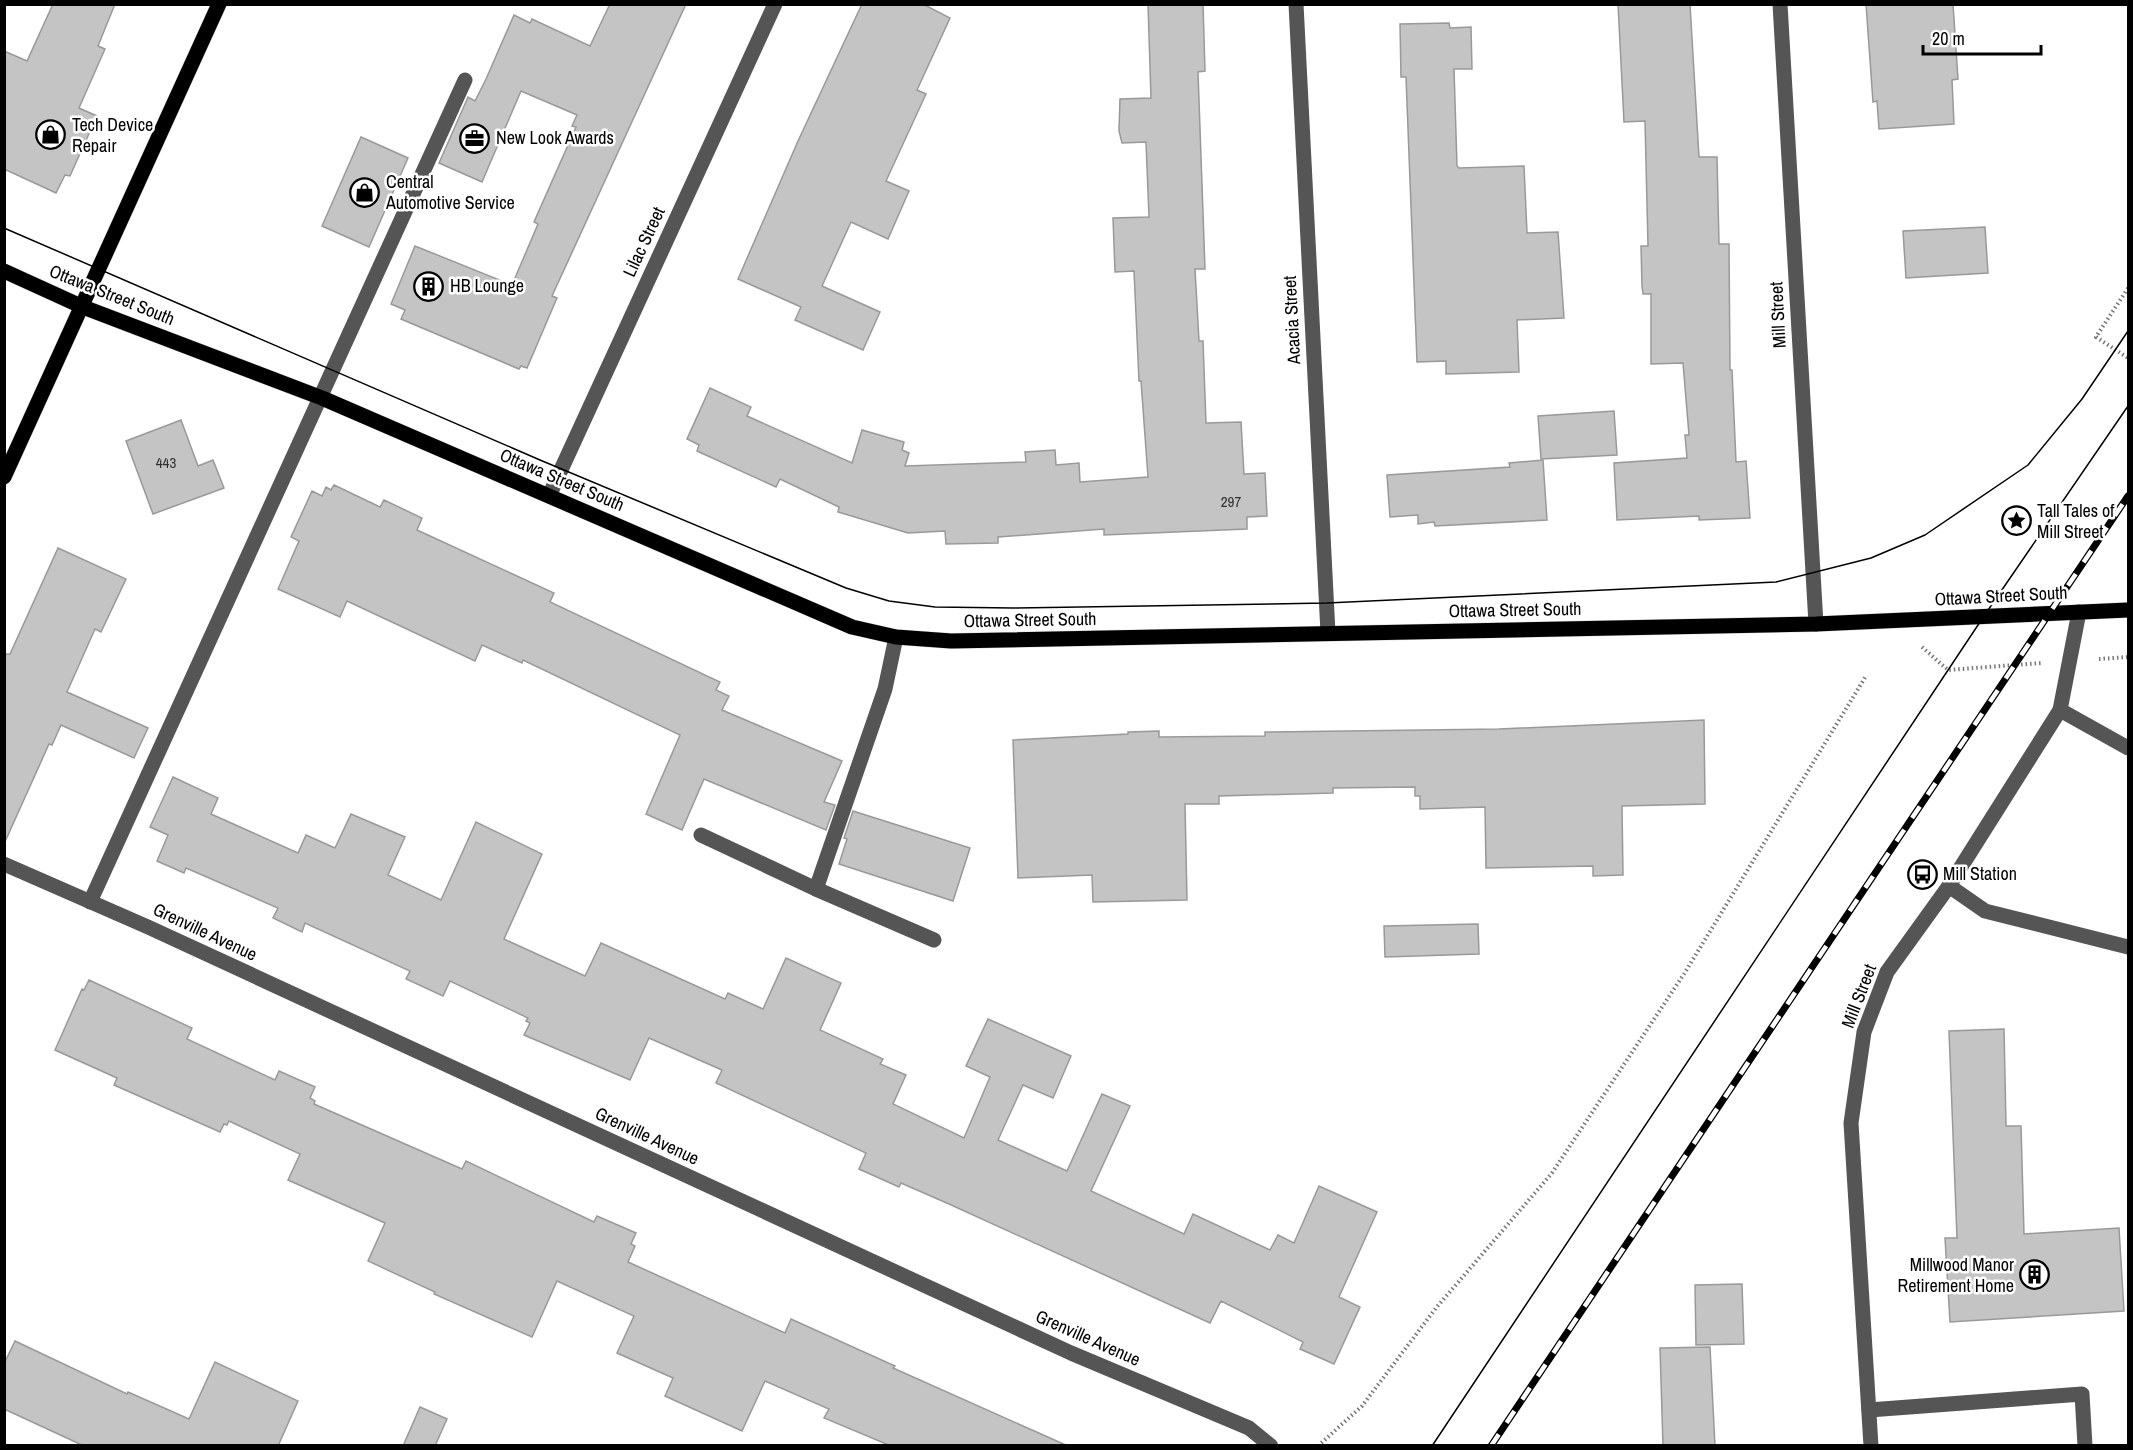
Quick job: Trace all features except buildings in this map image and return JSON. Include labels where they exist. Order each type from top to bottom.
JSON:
[{"type":"main road","points":[[4,477],[219,4]]},
{"type":"main road","name":"Ottawa Street South","points":[[4,270],[83,307],[322,398],[852,627],[896,637],[951,641],[1816,624],[2128,610]]},
{"type":"street","name":"Lilac Street","points":[[549,496],[775,4]]},
{"type":"street","name":"Acacia Street","points":[[1296,4],[1328,633]]},
{"type":"street","name":"Mill Street","points":[[1780,4],[1816,624]]},
{"type":"street","points":[[90,902],[295,449],[322,398],[465,80]]},
{"type":"street","name":"Mill Street","points":[[1871,1446],[1851,1123],[1864,1032],[1887,972],[1949,886],[2060,710],[2079,612]]},
{"type":"street","points":[[816,889],[885,689],[896,637]]},
{"type":"street","points":[[2060,710],[2128,748]]},
{"type":"street","points":[[701,835],[816,889],[934,940]]},
{"type":"street","name":"Grenville Avenue","points":[[4,864],[1071,1353],[1249,1428],[1270,1446]]},
{"type":"street","points":[[1949,886],[1985,911],[2128,947]]},
{"type":"street","points":[[1869,1410],[2082,1394],[2085,1446]]},
{"type":"path","points":[[2128,288],[2096,337],[2128,358]]},
{"type":"path","points":[[1318,1446],[1362,1406],[1436,1308],[1552,1173],[1684,974],[1866,676]]},
{"type":"tram line","points":[[4,228],[540,460],[846,588],[889,601],[935,607],[1327,603],[1776,582],[1871,558],[1925,535],[2028,465],[2082,399],[2128,331]]},
{"type":"tram line","points":[[1432,1446],[1984,616],[2128,406]]},
{"type":"railway","points":[[1491,1446],[2128,496]]},
{"type":"place","name":"Tech Device Repair","points":[[51,135]]},
{"type":"place","name":"New Look Awards","points":[[475,138]]},
{"type":"place","name":"Central Automotive Service","points":[[365,192]]},
{"type":"place","name":"HB Lounge","points":[[429,286]]},
{"type":"place","name":"Tall Tales of Mill Street","points":[[2016,521]]},
{"type":"place","name":"Mill Station","points":[[1922,874]]},
{"type":"place","name":"Millwood Manor Retirement Home","points":[[2035,1275]]}]
